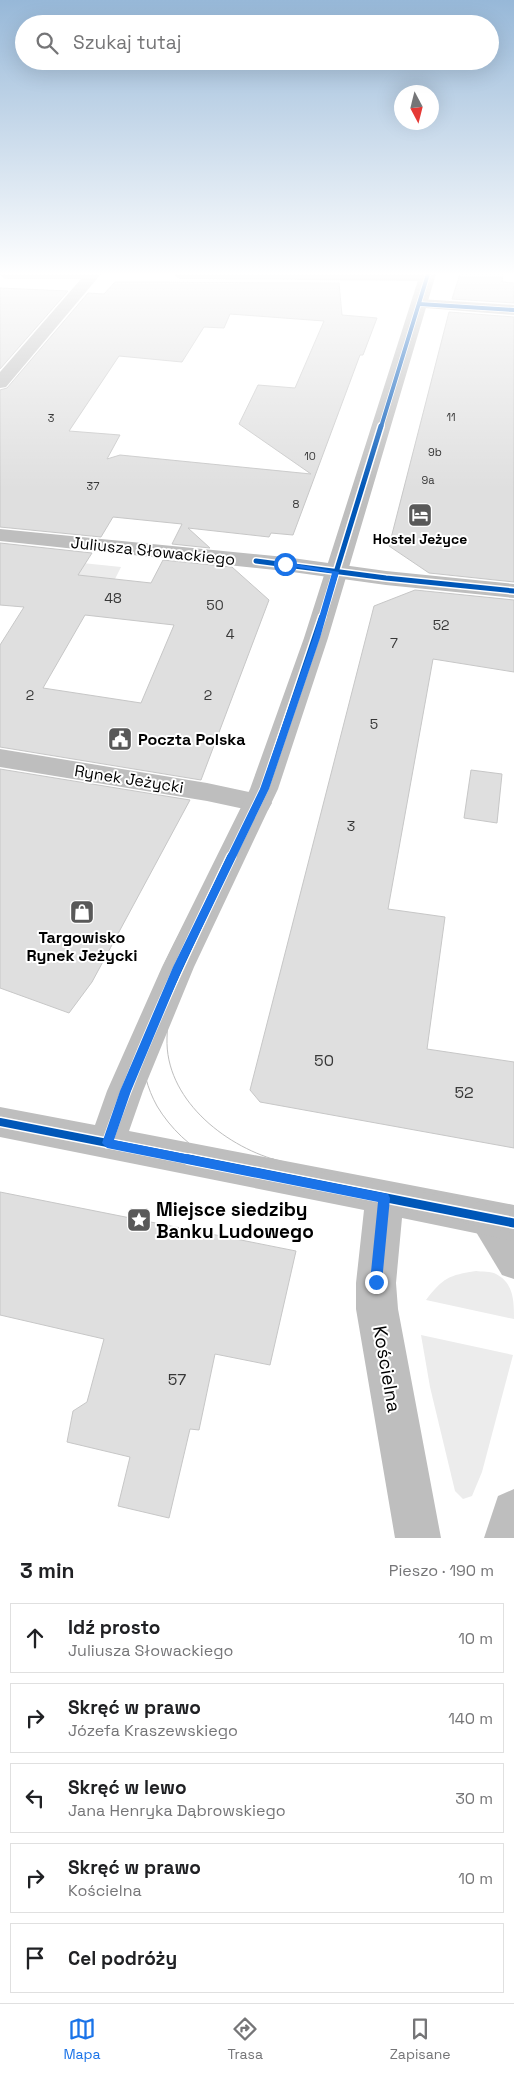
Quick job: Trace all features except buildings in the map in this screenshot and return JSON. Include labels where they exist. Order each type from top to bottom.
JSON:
[{"type":"street","points":[[0,383],[31,346]]},
{"type":"street","points":[[107,1143],[125,1091],[178,967],[258,803],[274,765],[316,638],[406,346]]},
{"type":"street","name":"Juliusza Słowackiego","points":[[0,536],[285,564],[336,572],[514,591]]},
{"type":"street","name":"Rynek Jeżycki","points":[[0,758],[207,792],[258,803]]},
{"type":"street","points":[[1,1122],[498,1220]]},
{"type":"street","name":"Kościelna","points":[[384,1198],[376,1282],[377,1309],[418,1538]]},
{"type":"street","points":[[507,1538],[514,1512]]},
{"type":"lane","points":[[498,1220],[514,1264]]},
{"type":"shaded area","points":[[63,561],[121,567],[115,579],[57,573]]},
{"type":"shaded area","points":[[476,1271],[494,1273],[506,1282],[512,1294],[514,1319],[426,1300],[447,1279],[459,1274]]},
{"type":"shaded area","points":[[421,1335],[513,1355],[482,1472],[472,1496],[463,1499],[455,1491],[430,1387]]},
{"type":"tram line","points":[[192,1146],[168,1122],[157,1106],[146,1079],[142,1051],[145,1024],[152,996],[175,943],[227,842],[268,756],[399,346]]},
{"type":"tram line","points":[[276,1160],[256,1153],[218,1131],[201,1116],[187,1099],[176,1080],[169,1060],[168,1020],[175,993],[185,968],[260,817],[287,755],[411,346]]},
{"type":"tram line","points":[[0,1109],[192,1146]]},
{"type":"tram line","points":[[0,1131],[152,1160]]},
{"type":"tram line","points":[[192,1146],[255,1158]]},
{"type":"tram line","points":[[192,1146],[213,1160]]},
{"type":"tram line","points":[[145,1159],[239,1177]]},
{"type":"tram line","points":[[271,1159],[306,1168]]},
{"type":"tram line","points":[[213,1160],[250,1176],[305,1190]]},
{"type":"tram line","points":[[306,1168],[514,1209]]},
{"type":"tram line","points":[[306,1168],[312,1170]]},
{"type":"tram line","points":[[298,1189],[514,1232]]},
{"type":"cycle path","points":[[107,1143],[125,1091],[178,967],[264,789],[316,638],[406,346]]},
{"type":"cycle path","points":[[256,561],[386,578],[514,591]]},
{"type":"cycle path","points":[[0,1122],[514,1223]]},
{"type":"place","name":"Hostel Jeżyce","points":[[420,515]]},
{"type":"place","name":"Poczta Polska","points":[[120,739]]},
{"type":"place","name":"Targowisko Rynek Jeżycki","points":[[82,912]]},
{"type":"place","name":"Miejsce siedziby Banku Ludowego","points":[[139,1220]]},
{"type":"route","points":[[285,564],[336,572],[274,765],[178,967],[125,1091],[107,1143],[384,1198],[376,1282]]}]
